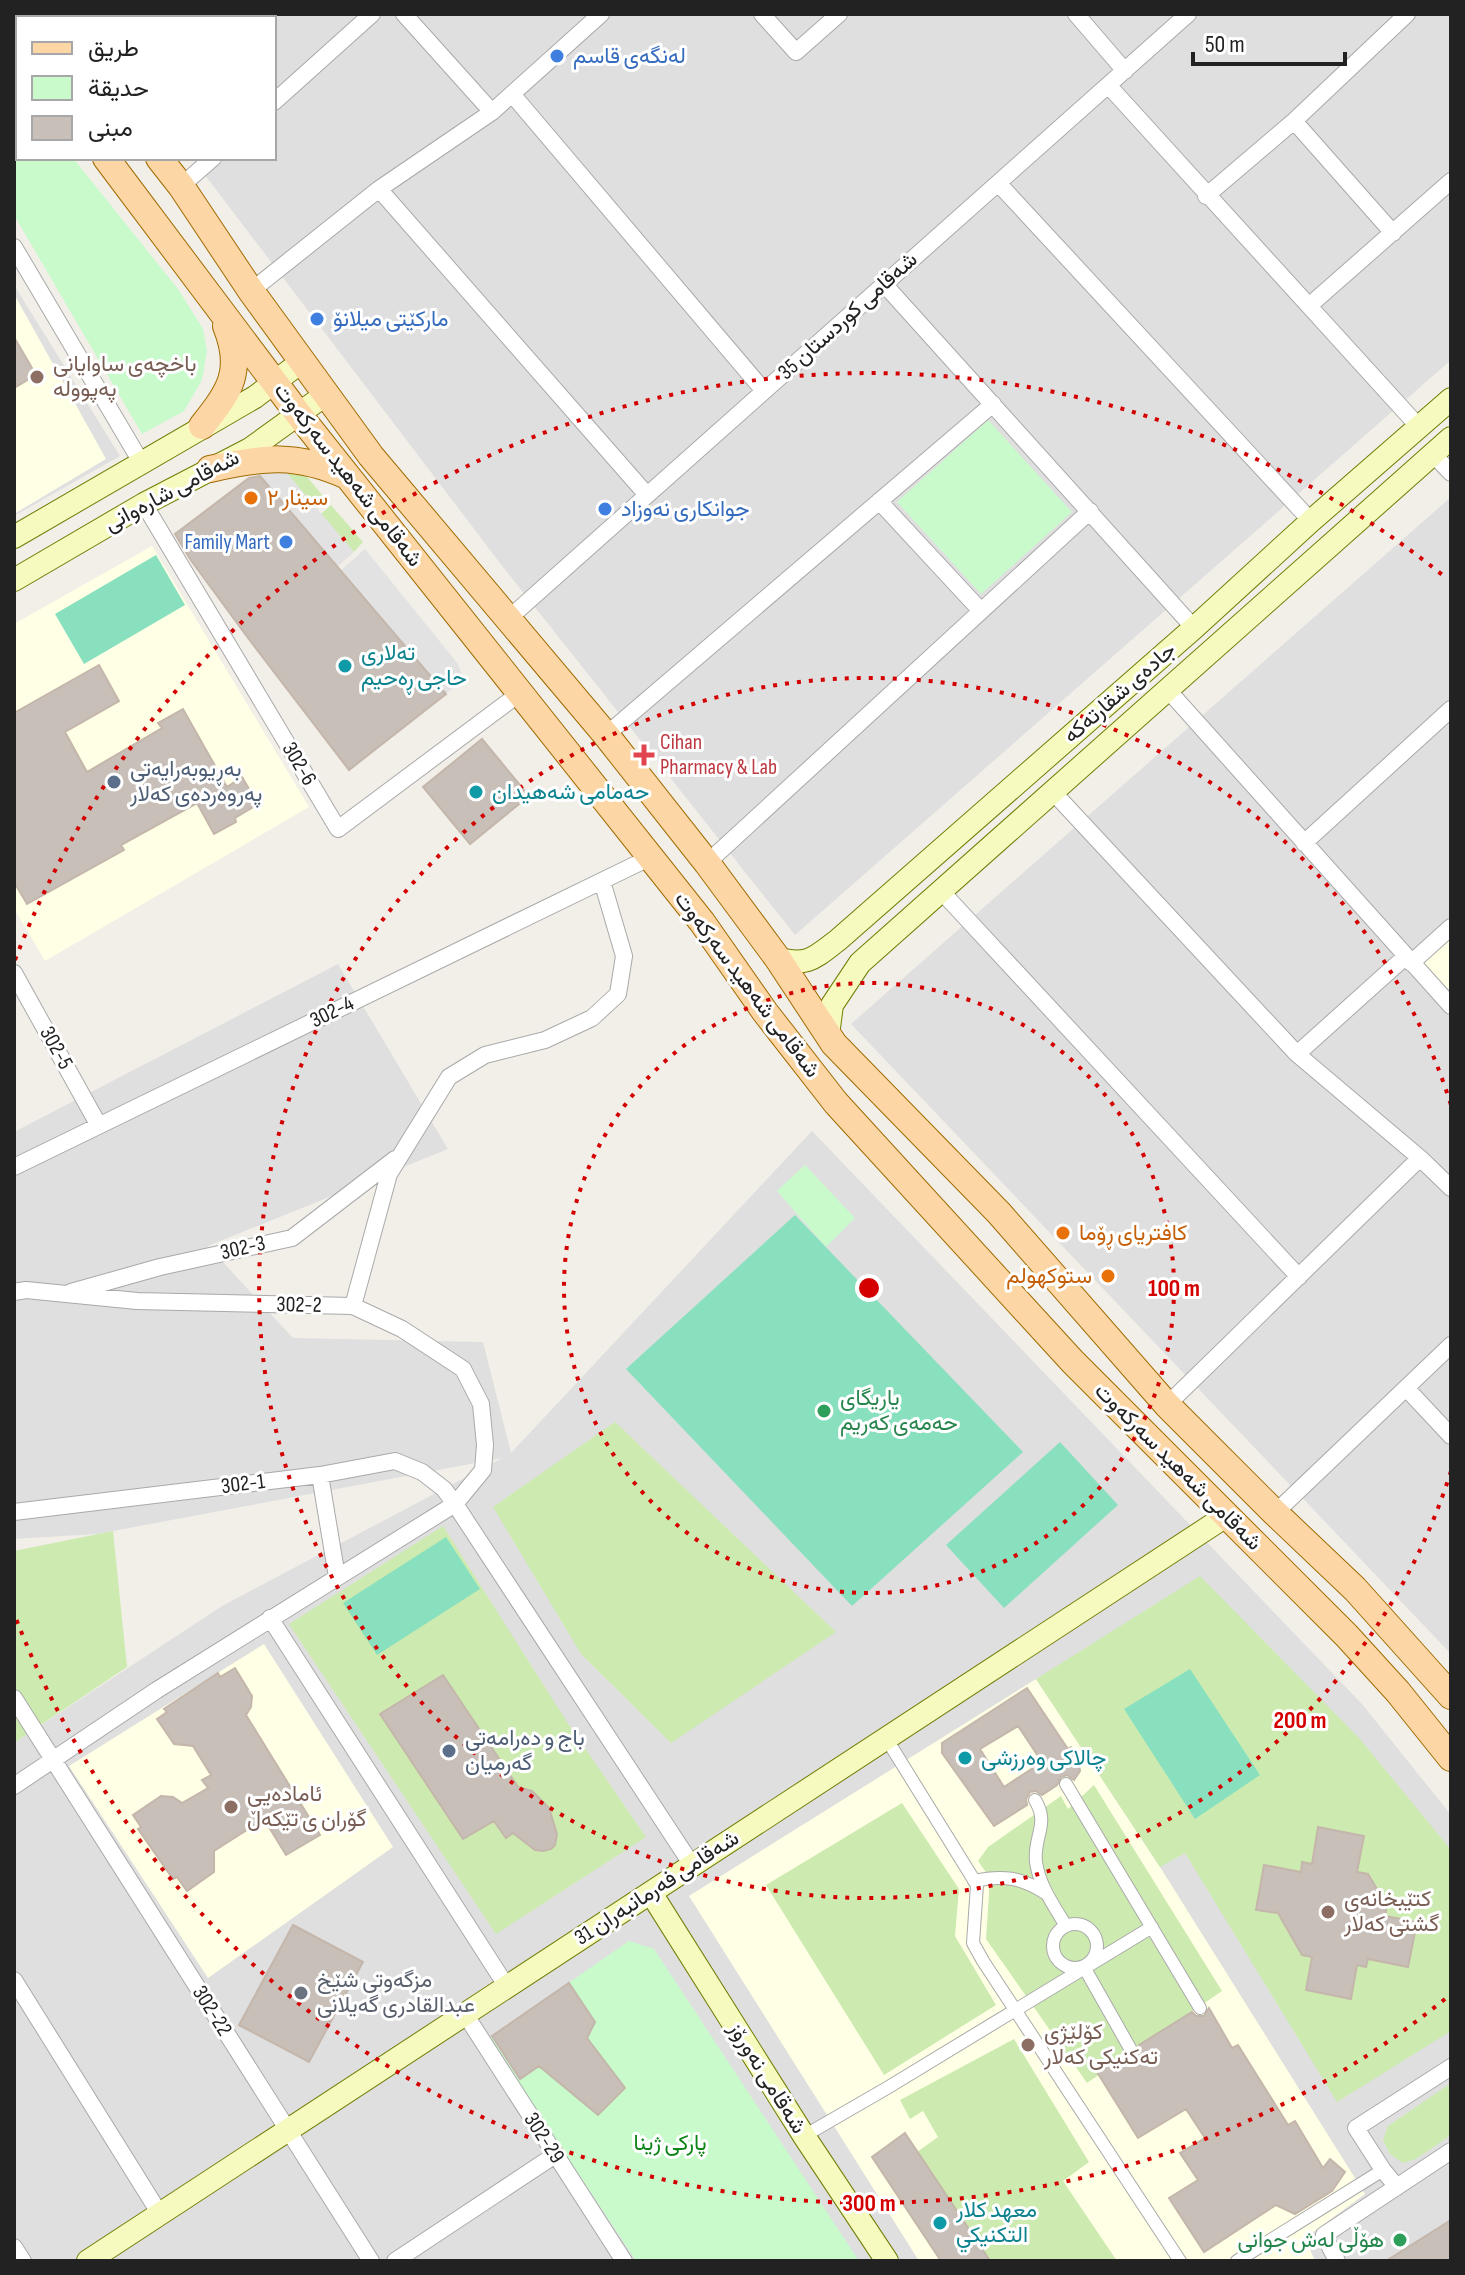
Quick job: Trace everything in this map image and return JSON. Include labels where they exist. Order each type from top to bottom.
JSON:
[{"type":"main road","name":"شەقامی شەهید سەرکەوت","points":[[108,160],[299,415],[702,922],[774,1024],[836,1103],[1073,1362],[1347,1636],[1398,1692],[1451,1758]]},
{"type":"main road","name":"شەقامی شەهید سەرکەوت","points":[[161,160],[301,362],[371,456],[606,735],[707,863],[778,959],[828,1035],[999,1213],[1167,1405],[1355,1589],[1451,1696]]},
{"type":"main road","points":[[202,426],[223,399],[234,371],[232,341],[215,301]]},
{"type":"main road","name":"شەقامی شارەوانی","points":[[14,537],[255,397],[301,362]]},
{"type":"main road","name":"شەقامی شارەوانی","points":[[14,580],[144,504],[250,449],[325,395]]},
{"type":"main road","name":"جادەی شقارتەکە","points":[[778,959],[799,964],[838,940],[1451,399]]},
{"type":"main road","name":"جادەی شقارتەکە","points":[[828,1035],[832,1005],[860,963],[1451,438]]},
{"type":"main road","points":[[210,469],[275,458],[302,460],[348,476]]},
{"type":"main road","points":[[838,940],[860,963]]},
{"type":"main road","name":"شەقامی فەرمانبەران 31","points":[[88,2261],[1226,1516]]},
{"type":"main road","name":"شەقامی نەورۆز","points":[[651,1893],[887,2261]]},
{"type":"street","points":[[276,99],[372,14]]},
{"type":"street","points":[[404,14],[492,112]]},
{"type":"street","points":[[251,291],[379,189],[492,112],[601,14]]},
{"type":"street","points":[[762,14],[796,52],[839,14]]},
{"type":"street","points":[[1076,14],[1125,71]]},
{"type":"street","name":"شەقامی کوردستان 35","points":[[508,619],[1188,14]]},
{"type":"street","points":[[1206,196],[1294,121],[1407,14]]},
{"type":"street","points":[[1108,85],[1419,427]]},
{"type":"street","points":[[512,94],[764,391]]},
{"type":"street","points":[[1294,121],[1393,233]]},
{"type":"street","points":[[181,186],[211,160]]},
{"type":"street","points":[[1310,305],[1451,181]]},
{"type":"street","points":[[998,183],[1311,521]]},
{"type":"street","points":[[379,189],[647,495]]},
{"type":"street","points":[[14,247],[141,462]]},
{"type":"street","points":[[884,284],[1194,628]]},
{"type":"street","points":[[606,735],[993,404]]},
{"type":"street","points":[[1433,454],[1451,473]]},
{"type":"street","points":[[879,501],[981,611]]},
{"type":"street","name":"302-6","points":[[144,504],[338,829],[520,693]]},
{"type":"street","points":[[707,863],[1090,511]]},
{"type":"street","points":[[1167,689],[1451,1006]]},
{"type":"street","points":[[1304,843],[1451,709]]},
{"type":"street","points":[[1054,793],[1297,1054],[1451,1188]]},
{"type":"street","name":"302-4","points":[[14,1167],[651,857]]},
{"type":"street","points":[[353,1306],[389,1174],[449,1077],[485,1055],[545,1040],[592,1018],[618,994],[624,956],[602,881]]},
{"type":"street","points":[[942,892],[1299,1277]]},
{"type":"street","points":[[1297,1054],[1451,927]]},
{"type":"street","name":"302-5","points":[[14,973],[98,1124]]},
{"type":"street","name":"302-3","points":[[62,1295],[160,1267],[292,1238],[400,1155]]},
{"type":"street","points":[[1167,1405],[1420,1158]]},
{"type":"street","name":"302-2","points":[[14,1292],[26,1290],[137,1301],[353,1306],[402,1329],[463,1369],[481,1404],[485,1445],[483,1470],[455,1504]]},
{"type":"street","points":[[1275,1513],[1451,1345]]},
{"type":"street","points":[[1406,1388],[1451,1436]]},
{"type":"street","name":"302-1","points":[[14,1512],[320,1475],[395,1461],[422,1472],[444,1489],[455,1504],[692,1865]]},
{"type":"street","points":[[320,1475],[337,1577]]},
{"type":"street","points":[[14,1786],[157,1690],[455,1504]]},
{"type":"street","points":[[270,1618],[507,1987]]},
{"type":"street","name":"302-22","points":[[14,1698],[371,2261]]},
{"type":"street","points":[[886,1738],[977,1885],[973,1943],[1180,2261]]},
{"type":"street","points":[[1066,1784],[1200,2008]]},
{"type":"street","points":[[1035,1800],[1042,1811],[1041,1829],[1035,1847],[1036,1864],[1048,1895],[1066,1926]]},
{"type":"street","points":[[974,1881],[996,1877],[1017,1878],[1048,1895]]},
{"type":"street","points":[[1066,1926],[1083,1926],[1096,1938],[1096,1954],[1084,1967],[1070,1968],[1055,1955],[1056,1935],[1066,1926]]},
{"type":"street","points":[[804,2136],[1152,1927]]},
{"type":"street","points":[[1084,1967],[1131,2050]]},
{"type":"street","points":[[14,1980],[160,2214]]},
{"type":"street","name":"302-29","points":[[465,2014],[624,2261]]},
{"type":"street","points":[[1397,2187],[1356,2128],[1451,2067]]},
{"type":"street","points":[[1337,2261],[1324,2235],[1451,2151]]},
{"type":"street","points":[[395,2261],[555,2155]]},
{"type":"street","points":[[1237,2261],[1383,2170]]},
{"type":"street","points":[[14,2247],[23,2261]]},
{"type":"shaded area","points":[[83,14],[1451,14],[1451,360],[795,935],[503,567],[194,160],[276,160],[276,16]]},
{"type":"shaded area","name":"باخچەی ساوایانی پەپوولە","points":[[14,285],[120,456],[14,516]]},
{"type":"shaded area","name":"باخچەی ساوایانی پەپوولە","points":[[14,294],[106,459],[14,514]]},
{"type":"shaded area","points":[[285,471],[354,552],[336,568],[257,472]]},
{"type":"shaded area","points":[[1451,497],[1451,1654],[851,1024]]},
{"type":"shaded area","name":"بەڕیوبەرایەتی پەروەردەی کەلار","points":[[152,546],[309,807],[45,961],[14,908],[14,624]]},
{"type":"shaded area","points":[[365,549],[458,664],[463,678],[446,694],[340,571]]},
{"type":"shaded area","points":[[1451,936],[1451,992],[1422,962]]},
{"type":"shaded area","points":[[338,964],[448,1149],[208,1246],[293,1338],[483,1342],[511,1453],[812,1131],[1362,1704],[1451,1815],[1451,2261],[14,2261],[14,1743],[222,1606],[502,1458],[97,1534],[14,1539],[14,1132]]},
{"type":"shaded area","name":"ئامادەیی گۆران ی تێکەڵ","points":[[264,1644],[393,1847],[208,1978],[69,1766]]},
{"type":"shaded area","name":"کۆلێژی تەکنیکی کەلار","points":[[1036,1679],[1160,1867],[1365,2194],[1305,2238],[1315,2261],[919,2261],[689,1896]]},
{"type":"green space","points":[[14,84],[16,160],[75,160],[178,289],[203,329],[207,351],[202,380],[184,411],[142,434],[14,215]]},
{"type":"green space","points":[[988,420],[1072,512],[981,594],[897,502]]},
{"type":"green space","points":[[285,471],[304,473],[327,501],[317,509]]},
{"type":"green space","points":[[331,505],[363,542],[354,552],[321,514]]},
{"type":"green space","points":[[156,555],[185,605],[84,664],[55,614]]},
{"type":"green space","points":[[805,1165],[855,1218],[826,1247],[777,1191]]},
{"type":"green space","name":"یاریگای ‌حەمەی کەریم","points":[[795,1215],[1023,1452],[852,1606],[626,1369]]},
{"type":"green space","points":[[615,1422],[836,1632],[671,1743],[581,1654],[493,1507]]},
{"type":"green space","points":[[1060,1442],[1118,1505],[1004,1608],[946,1545]]},
{"type":"green space","points":[[443,1526],[567,1722],[646,1837],[496,1934],[289,1624]]},
{"type":"green space","points":[[113,1531],[127,1667],[14,1743],[14,1551]]},
{"type":"green space","points":[[446,1537],[480,1589],[377,1655],[343,1603]]},
{"type":"green space","points":[[1200,1576],[1360,1739],[1451,1850],[1451,2031],[1337,2102],[1185,1853],[1160,1867],[1036,1679]]},
{"type":"green space","points":[[1190,1669],[1260,1775],[1195,1819],[1124,1709]]},
{"type":"green space","points":[[1094,1785],[1222,1991],[1087,2083],[986,1939],[990,1878],[978,1861],[988,1847],[1061,1796],[1068,1809]]},
{"type":"green space","points":[[902,1803],[959,1889],[955,1936],[996,2005],[884,2075],[766,1885]]},
{"type":"green space","name":"پارکی ژینا","points":[[629,1941],[654,1949],[859,2261],[636,2261],[489,2038]]},
{"type":"green space","points":[[1014,2039],[1089,2162],[1063,2181],[1117,2261],[980,2261],[986,2255],[917,2152],[938,2137],[923,2111],[910,2119],[900,2100]]},
{"type":"green space","points":[[1451,2083],[1451,2135],[1416,2159],[1403,2163],[1390,2154],[1383,2140],[1388,2126]]},
{"type":"building","points":[[14,337],[36,375],[14,388]]},
{"type":"building","points":[[260,476],[446,694],[349,770],[248,638],[175,534],[249,478]]},
{"type":"building","name":"بەڕیوبەرایەتی پەروەردەی کەلار","points":[[99,665],[119,701],[65,732],[87,772],[162,728],[158,723],[183,709],[227,787],[242,777],[258,804],[235,818],[236,822],[214,834],[197,803],[121,845],[124,850],[27,904],[14,882],[14,713]]},
{"type":"building","name":"حەمامی شەهیدان","points":[[482,739],[529,796],[470,844],[423,787]]},
{"type":"building","points":[[235,1668],[252,1696],[246,1715],[320,1835],[286,1855],[264,1819],[214,1851],[214,1872],[187,1891],[177,1877],[173,1879],[138,1829],[141,1827],[133,1815],[161,1796],[173,1797],[182,1803],[208,1788],[202,1780],[211,1775],[193,1746],[174,1744],[157,1719],[167,1712],[164,1709],[218,1673],[220,1677]]},
{"type":"building","name":"باج و دەرامەتی گەرمیان","points":[[443,1675],[518,1787],[532,1791],[549,1808],[557,1834],[551,1849],[535,1850],[513,1833],[506,1838],[494,1821],[463,1839],[380,1714]]},
{"type":"building","name":"چالاکی وەرزشی","points":[[1027,1688],[1068,1749],[1071,1747],[1078,1757],[1080,1771],[1074,1780],[1067,1775],[1061,1777],[1057,1785],[1042,1795],[1036,1791],[1030,1792],[1027,1805],[994,1826],[942,1753],[942,1743]],"holes":[[[1018,1726],[1042,1762],[1004,1787],[980,1749]]]},
{"type":"building","name":"کتێبخانەی گشتی کەلار","points":[[1318,1827],[1364,1836],[1357,1872],[1368,1874],[1387,1906],[1385,1916],[1417,1922],[1408,1967],[1368,1959],[1366,1967],[1357,1965],[1351,1999],[1306,1990],[1312,1957],[1302,1955],[1278,1913],[1256,1910],[1264,1865],[1301,1872],[1302,1862],[1312,1864]]},
{"type":"building","name":"مزگەوتی شێخ عبدالقادری گەیلانی","points":[[293,1925],[363,1962],[309,2062],[239,2025]]},
{"type":"building","points":[[569,1983],[595,2022],[587,2038],[625,2088],[598,2115],[539,2066],[520,2079],[492,2036]]},
{"type":"building","points":[[1209,2008],[1232,2048],[1238,2045],[1288,2125],[1295,2121],[1323,2168],[1330,2159],[1345,2172],[1332,2191],[1295,2214],[1276,2205],[1204,2252],[1169,2198],[1198,2180],[1180,2153],[1205,2138],[1186,2109],[1138,2138],[1097,2072],[1124,2055],[1130,2059],[1136,2057],[1140,2051],[1139,2045],[1192,2012],[1196,2016],[1204,2016]]},
{"type":"building","name":"معهد كلار التكنيكي","points":[[905,2133],[990,2261],[941,2261],[872,2157]]},
{"type":"building","points":[[1451,2220],[1451,2261],[1386,2261]]},
{"type":"place","name":"لەنگەی قاسم","points":[[557,56]]},
{"type":"place","name":"مارکێتی میلانۆ","points":[[317,319]]},
{"type":"place","name":"باخچەی ساوایانی پەپوولە","points":[[37,377]]},
{"type":"place","name":"سینار ٢","points":[[251,498]]},
{"type":"place","name":"جوانکاری نەوزاد","points":[[605,509]]},
{"type":"place","name":"Family Mart","points":[[286,542]]},
{"type":"place","name":"تەلاری حاجی ڕەحیم","points":[[345,666]]},
{"type":"place","name":"Cihan Pharmacy & Lab","points":[[644,755]]},
{"type":"place","name":"بەڕیوبەرایەتی پەروەردەی کەلار","points":[[114,782]]},
{"type":"place","name":"حەمامی شەهیدان","points":[[476,792]]},
{"type":"place","name":"کافتریای ڕۆما","points":[[1063,1233]]},
{"type":"place","name":"ستوكهولم","points":[[1108,1276]]},
{"type":"place","name":"یاریگای ‌حەمەی کەریم","points":[[824,1411]]},
{"type":"place","name":"باج و دەرامەتی گەرمیان","points":[[449,1751]]},
{"type":"place","name":"چالاکی وەرزشی","points":[[965,1758]]},
{"type":"place","name":"ئامادەیی گۆران ی تێکەڵ","points":[[231,1807]]},
{"type":"place","name":"کتێبخانەی گشتی کەلار","points":[[1328,1912]]},
{"type":"place","name":"مزگەوتی شێخ عبدالقادری گەیلانی","points":[[301,1993]]},
{"type":"place","name":"کۆلێژی تەکنیکی کەلار","points":[[1028,2045]]},
{"type":"place","name":"معهد كلار التكنيكي","points":[[940,2223]]},
{"type":"place","name":"هۆڵی لەش جوانی","points":[[1400,2240]]}]
